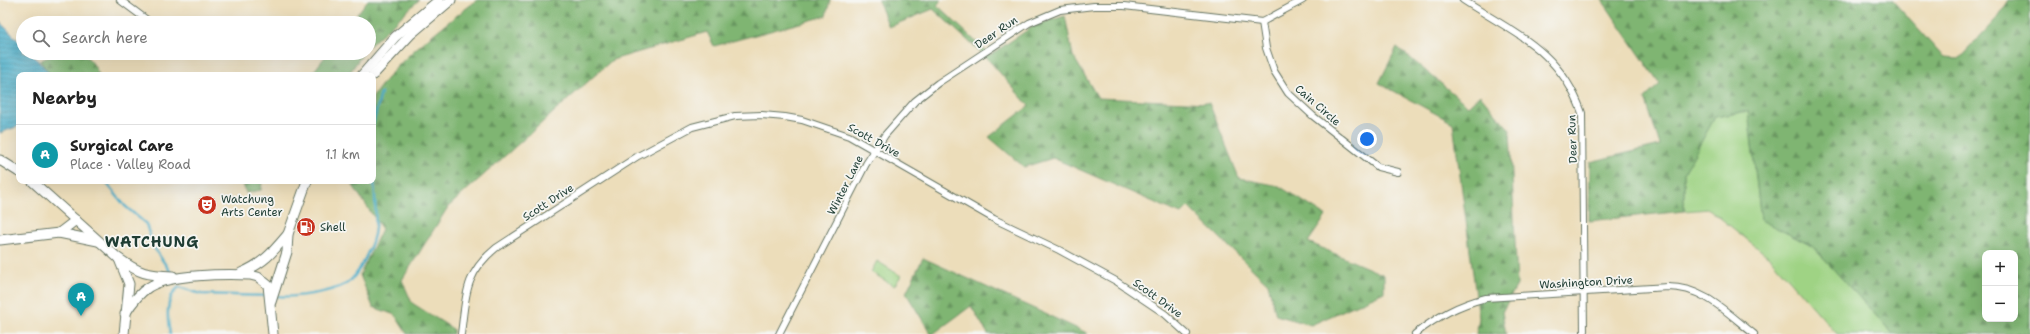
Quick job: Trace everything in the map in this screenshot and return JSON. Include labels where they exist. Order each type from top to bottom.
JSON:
[{"type":"main road","points":[[376,59],[395,38],[439,0]]},
{"type":"main road","points":[[376,72],[411,34],[451,0]]},
{"type":"main road","points":[[365,72],[375,60]]},
{"type":"main road","points":[[0,160],[16,170]]},
{"type":"main road","points":[[35,184],[118,258],[143,273],[159,279],[237,275],[258,277],[273,289]]},
{"type":"main road","points":[[273,330],[270,308],[273,289],[286,252],[288,234],[306,184]]},
{"type":"main road","points":[[59,233],[76,220]]},
{"type":"main road","points":[[0,240],[59,233],[100,241]]},
{"type":"main road","points":[[237,275],[260,264],[272,253],[288,234]]},
{"type":"main road","points":[[118,258],[129,284],[124,314],[124,334]]},
{"type":"main road","points":[[124,314],[144,290],[159,279]]},
{"type":"street","points":[[120,0],[141,16]]},
{"type":"street","points":[[1262,22],[1303,0]]},
{"type":"street","name":"Deer Run","points":[[1463,0],[1542,50],[1562,72],[1577,98],[1582,113],[1584,334]]},
{"type":"street","name":"Deer Run","points":[[959,69],[1029,22],[1060,10],[1078,7],[1124,6],[1262,22]]},
{"type":"street","name":"Cain Circle","points":[[1262,22],[1266,48],[1274,70],[1288,93],[1313,116],[1378,167],[1398,172]]},
{"type":"street","name":"Winter Lane","points":[[779,334],[874,150],[915,101],[959,69]]},
{"type":"street","name":"Scott Drive","points":[[461,334],[468,286],[476,267],[496,248],[638,156],[692,127],[735,116],[762,115],[802,120],[849,136],[994,219],[1059,250],[1116,281],[1165,314],[1187,334]]},
{"type":"street","name":"Washington Drive","points":[[1415,334],[1451,310],[1463,304],[1486,298],[1668,287],[1694,290],[1706,297],[1754,334]]},
{"type":"green space","points":[[368,0],[419,0],[376,40],[376,16],[355,16]]},
{"type":"green space","points":[[477,0],[830,0],[826,16],[714,46],[707,32],[612,60],[448,207],[402,280],[412,303],[453,329],[453,334],[407,334],[395,315],[373,307],[360,275],[382,229],[352,184],[376,184],[376,93],[395,69],[435,33]]},
{"type":"green space","points":[[878,0],[942,0],[937,5],[990,55],[1035,25],[1065,16],[1073,56],[1098,98],[1209,103],[1239,178],[1279,186],[1326,216],[1308,242],[1384,275],[1384,292],[1311,325],[1276,315],[1268,284],[1188,207],[1181,214],[1053,158],[1024,167],[989,137],[1029,106],[986,57],[933,9],[889,27]]},
{"type":"green space","points":[[1602,0],[1892,0],[1944,58],[1959,59],[1998,17],[2009,0],[2030,0],[2030,334],[1893,334],[1812,246],[1761,220],[1748,111],[1715,117],[1684,173],[1684,211],[1589,221],[1590,162],[1660,145],[1645,98],[1660,84]]},
{"type":"green space","points":[[1397,47],[1468,106],[1480,95],[1510,130],[1517,285],[1502,312],[1506,334],[1476,334],[1479,318],[1453,123],[1379,83]]},
{"type":"green space","points":[[90,60],[98,72],[49,72],[40,61]]},
{"type":"green space","points":[[323,60],[358,60],[350,72],[313,72]]},
{"type":"green space","points":[[1748,111],[1761,220],[1812,246],[1893,334],[1837,334],[1769,257],[1709,209],[1684,211],[1684,173],[1715,117]]},
{"type":"green space","points":[[243,184],[262,184],[261,190],[246,193]]},
{"type":"green space","points":[[923,258],[1088,334],[988,334],[971,306],[931,334],[906,293]]},
{"type":"green space","points":[[877,261],[901,276],[894,286],[871,272]]},
{"type":"water","points":[[0,22],[16,38],[16,60],[37,60],[48,72],[16,72],[16,127],[0,133]]},
{"type":"waterway","points":[[376,112],[381,93]]},
{"type":"waterway","points":[[107,184],[125,206],[146,224],[153,246],[171,273]]},
{"type":"waterway","points":[[275,296],[301,295],[321,292],[339,287],[351,280],[361,267],[369,250],[374,234],[376,213],[374,184]]},
{"type":"waterway","points":[[170,334],[168,321],[169,302],[174,292],[179,287],[201,294],[268,296]]},
{"type":"place","name":"Watchung Arts Center","points":[[207,205]]},
{"type":"place","name":"Shell","points":[[306,227]]},
{"type":"place","name":"Surgical Care","points":[[81,316]]},
{"type":"district","name":"WATCHUNG","points":[[152,242]]}]
